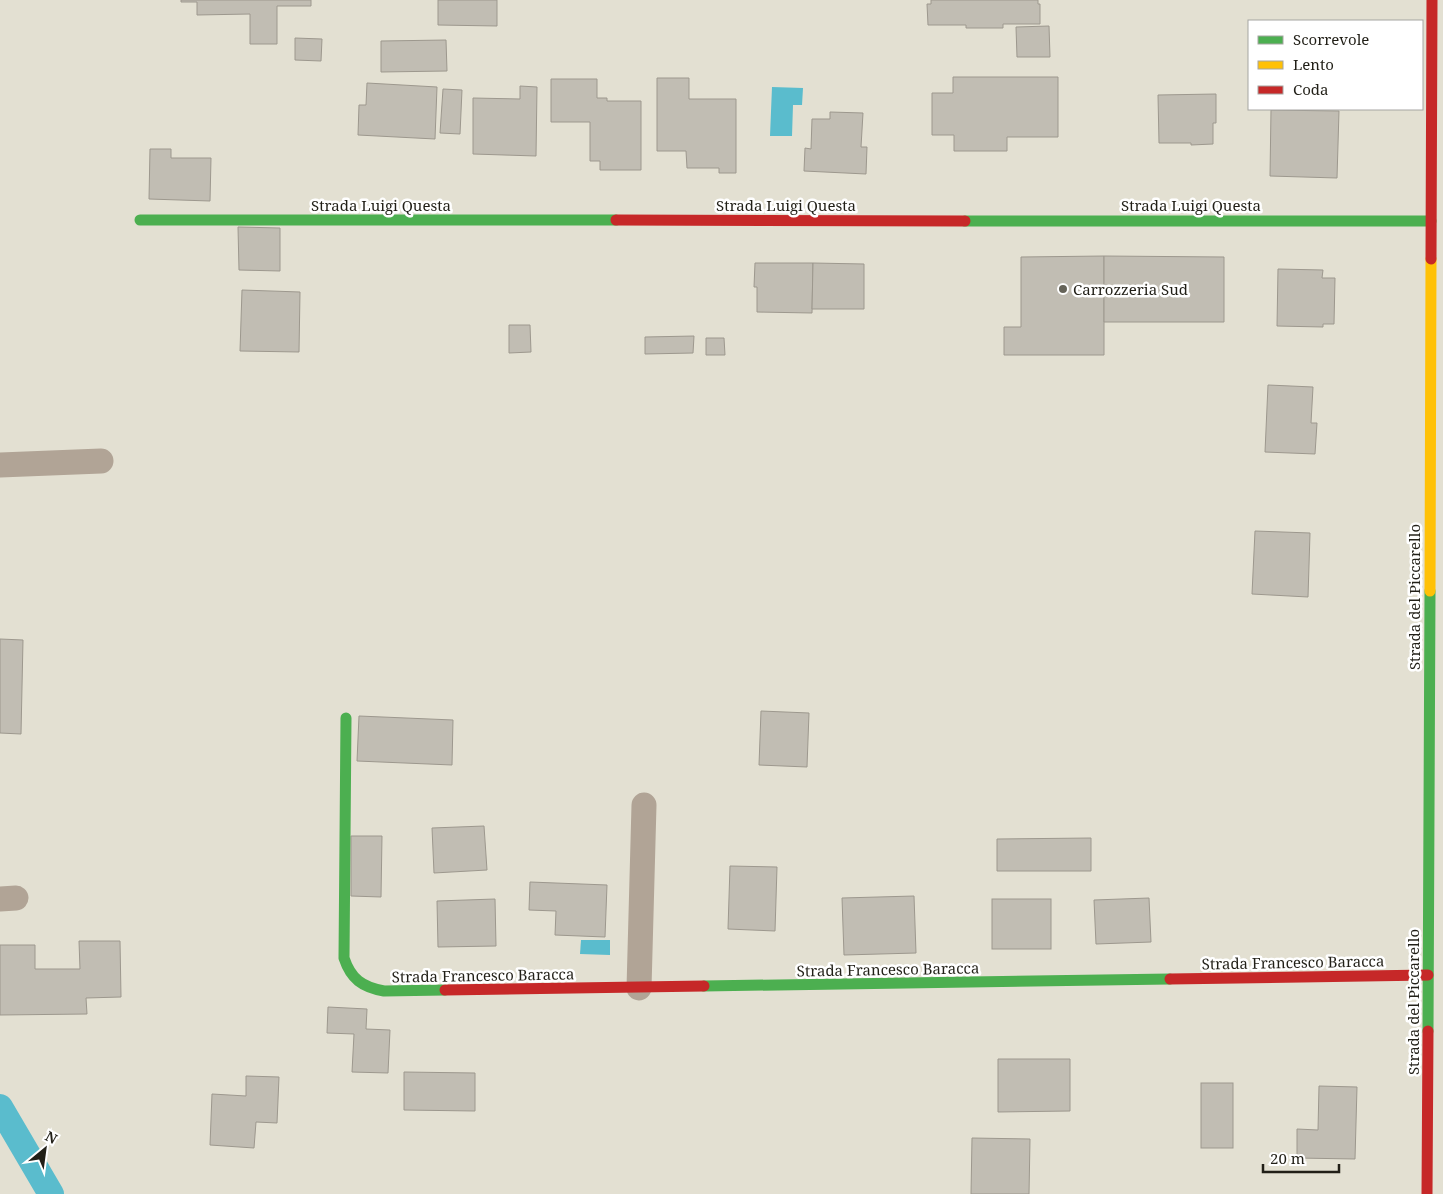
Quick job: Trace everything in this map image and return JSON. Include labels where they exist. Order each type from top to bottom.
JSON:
[{"type":"street","name":"Strada del Piccarello","points":[[1427,1194],[1435,1090],[1435,1044],[1428,975],[1436,607],[1436,430],[1431,220],[1436,11]]},
{"type":"street","name":"Strada Luigi Questa","points":[[140,220],[1431,220]]},
{"type":"street","points":[[0,465],[101,461]]},
{"type":"street","name":"Strada Francesco Baracca","points":[[346,718],[344,951],[347,970],[352,978],[362,986],[374,990],[639,988],[1428,975]]},
{"type":"street","points":[[639,988],[644,805]]},
{"type":"water","points":[[772,87],[803,88],[802,105],[793,105],[792,136],[770,136]]},
{"type":"water","points":[[581,940],[610,940],[610,955],[580,954]]},
{"type":"building","points":[[181,0],[311,0],[311,6],[277,6],[277,44],[250,44],[250,14],[197,15],[197,2],[181,2]]},
{"type":"building","points":[[438,0],[497,0],[497,26],[438,25]]},
{"type":"building","points":[[931,0],[1038,0],[1038,4],[1040,4],[1040,24],[1003,24],[1003,28],[966,28],[966,25],[928,25],[927,4],[931,4]]},
{"type":"building","points":[[1049,26],[1050,57],[1017,57],[1016,27]]},
{"type":"building","points":[[295,38],[322,39],[321,61],[295,60]]},
{"type":"building","points":[[446,40],[447,71],[381,72],[381,41]]},
{"type":"building","points":[[953,77],[1058,77],[1058,137],[1007,137],[1007,151],[954,151],[954,135],[932,135],[932,93],[953,93]]},
{"type":"building","points":[[657,78],[689,78],[689,99],[736,99],[736,173],[719,173],[719,168],[687,168],[686,151],[657,151]]},
{"type":"building","points":[[551,79],[597,79],[597,98],[607,98],[607,101],[641,101],[641,170],[600,170],[600,161],[590,161],[590,122],[551,122]]},
{"type":"building","points":[[367,83],[437,87],[435,139],[358,135],[359,105],[366,105]]},
{"type":"building","points":[[520,86],[537,87],[536,156],[473,154],[473,98],[520,99]]},
{"type":"building","points":[[443,89],[462,90],[460,134],[440,133]]},
{"type":"building","points":[[1216,94],[1216,123],[1213,123],[1213,144],[1159,143],[1158,95]]},
{"type":"building","points":[[1271,110],[1339,111],[1337,178],[1270,176]]},
{"type":"building","points":[[830,112],[863,113],[861,147],[867,147],[866,174],[804,171],[805,148],[811,149],[812,119],[830,119]]},
{"type":"building","points":[[150,149],[171,149],[171,158],[211,158],[210,201],[149,199]]},
{"type":"building","points":[[238,227],[280,228],[280,271],[239,270]]},
{"type":"building","name":"Carrozzeria Sud","points":[[1104,256],[1104,355],[1004,355],[1004,327],[1021,327],[1021,257]]},
{"type":"building","points":[[1104,256],[1224,257],[1224,322],[1104,322]]},
{"type":"building","points":[[755,263],[813,263],[812,313],[757,312],[757,287],[754,287]]},
{"type":"building","points":[[813,263],[864,264],[864,309],[812,309]]},
{"type":"building","points":[[1278,269],[1323,270],[1322,278],[1335,278],[1334,324],[1323,324],[1323,327],[1277,326]]},
{"type":"building","points":[[242,290],[300,292],[299,352],[240,351]]},
{"type":"building","points":[[509,325],[530,325],[531,352],[509,353]]},
{"type":"building","points":[[694,336],[693,353],[645,354],[645,337]]},
{"type":"building","points":[[706,338],[724,338],[725,355],[706,355]]},
{"type":"building","points":[[1268,385],[1313,387],[1311,423],[1317,423],[1315,454],[1265,452]]},
{"type":"building","points":[[1255,531],[1310,533],[1308,597],[1252,594]]},
{"type":"building","points":[[0,639],[23,640],[21,734],[0,733]]},
{"type":"building","points":[[761,711],[809,713],[807,767],[759,765]]},
{"type":"building","points":[[359,716],[453,720],[452,765],[357,761]]},
{"type":"building","points":[[484,826],[487,870],[434,873],[432,828]]},
{"type":"building","points":[[351,836],[382,836],[381,897],[351,896]]},
{"type":"building","points":[[1091,838],[1091,871],[997,871],[997,839]]},
{"type":"building","points":[[730,866],[777,867],[775,931],[728,929]]},
{"type":"building","points":[[530,882],[607,885],[605,937],[555,935],[556,911],[529,910]]},
{"type":"building","points":[[914,896],[916,953],[844,955],[842,898]]},
{"type":"building","points":[[1149,898],[1151,942],[1096,944],[1094,900]]},
{"type":"building","points":[[495,899],[496,946],[438,947],[437,901]]},
{"type":"building","points":[[992,899],[1051,899],[1051,949],[992,949]]},
{"type":"building","points":[[79,941],[120,941],[121,997],[86,998],[87,1014],[0,1015],[0,945],[35,945],[35,969],[80,969]]},
{"type":"building","points":[[328,1007],[367,1009],[366,1029],[390,1030],[388,1073],[352,1072],[354,1034],[327,1033]]},
{"type":"building","points":[[998,1059],[1070,1059],[1070,1111],[998,1112]]},
{"type":"building","points":[[404,1072],[475,1073],[475,1111],[404,1110]]},
{"type":"building","points":[[246,1076],[279,1077],[277,1123],[256,1122],[254,1148],[210,1145],[212,1094],[246,1096]]},
{"type":"building","points":[[1201,1083],[1233,1083],[1233,1148],[1201,1148]]},
{"type":"building","points":[[1319,1086],[1357,1087],[1355,1159],[1297,1158],[1297,1129],[1318,1130]]},
{"type":"building","points":[[972,1138],[1030,1139],[1029,1194],[971,1194]]},
{"type":"waterway","points":[[0,1107],[51,1194]]},
{"type":"traffic: fast","points":[[140,220],[616,220]]},
{"type":"traffic: fast","points":[[965,221],[1431,221]]},
{"type":"traffic: fast","points":[[1428,1031],[1430,591]]},
{"type":"traffic: fast","points":[[346,718],[344,958],[354,977],[369,987],[384,991],[445,990]]},
{"type":"traffic: fast","points":[[704,986],[1170,979]]},
{"type":"traffic: slow","points":[[1430,591],[1431,259]]},
{"type":"traffic: jam","points":[[1431,259],[1432,0]]},
{"type":"traffic: jam","points":[[616,220],[965,221]]},
{"type":"traffic: jam","points":[[1170,979],[1428,975]]},
{"type":"traffic: jam","points":[[445,990],[704,986]]},
{"type":"traffic: jam","points":[[1427,1194],[1428,1031]]},
{"type":"place","name":"Carrozzeria Sud","points":[[1063,289]]}]
